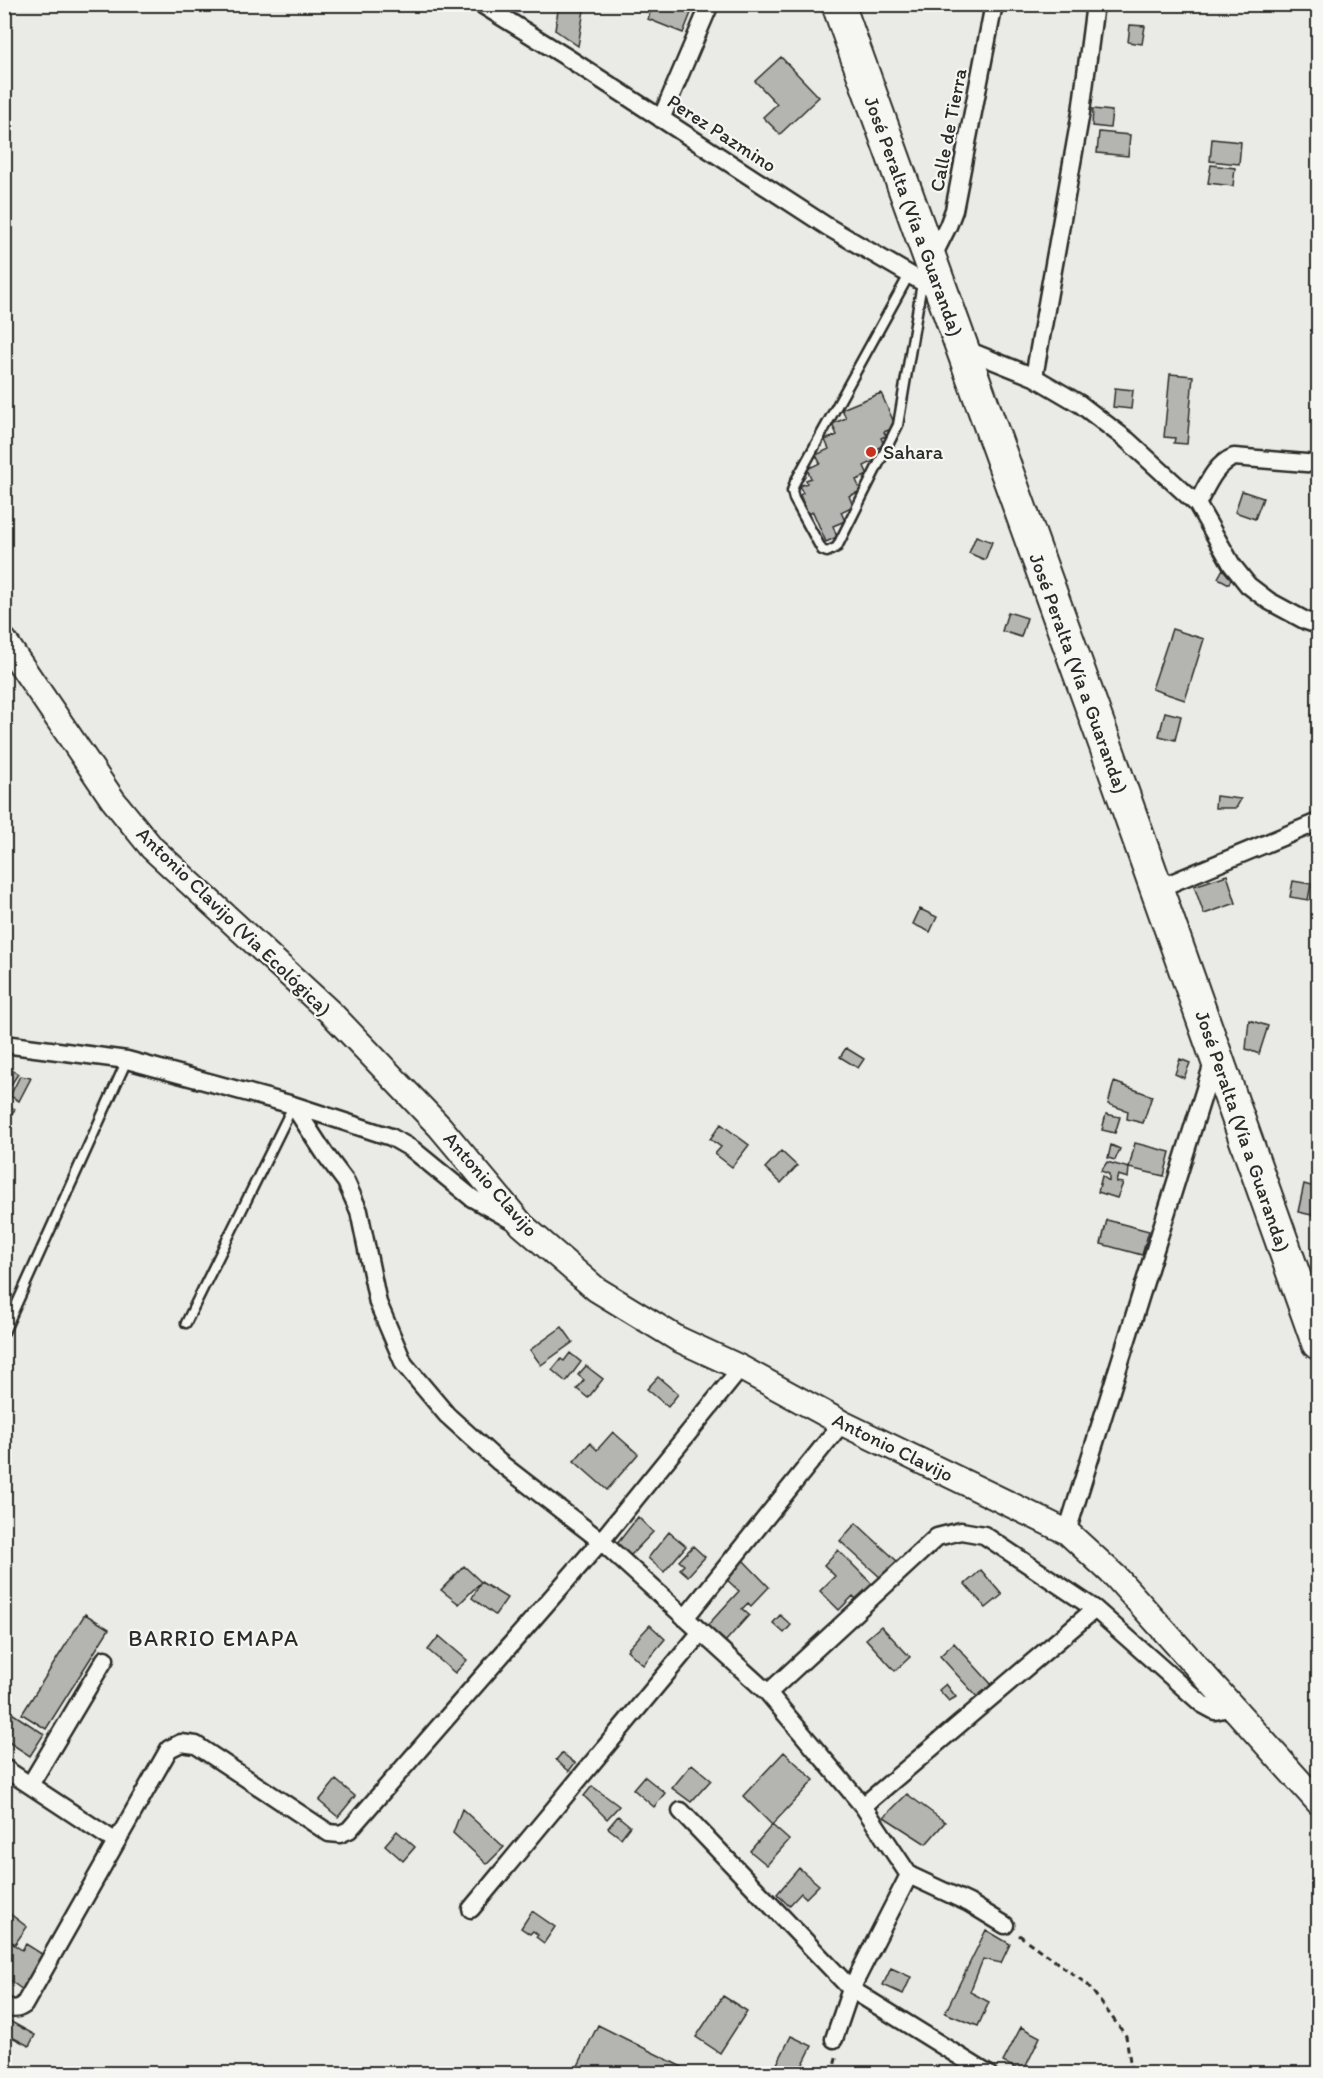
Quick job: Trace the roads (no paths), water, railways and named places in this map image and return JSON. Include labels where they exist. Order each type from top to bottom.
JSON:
[{"type":"highway","name":"José Peralta (Vía a Guaranda)","points":[[838,4],[926,278],[961,347],[1318,1343]]},
{"type":"main road","name":"Antonio Clavijo (Via Ecológica)","points":[[4,640],[113,800],[153,848],[332,1014],[440,1127]]},
{"type":"main road","name":"Antonio Clavijo","points":[[440,1127],[522,1225],[596,1289],[678,1339],[741,1368],[842,1423],[1067,1532],[1116,1577],[1318,1802]]},
{"type":"street","name":"Perez Pazmino","points":[[481,4],[828,227],[926,278]]},
{"type":"street","points":[[661,119],[710,4]]},
{"type":"street","name":"Calle de Tierra","points":[[926,278],[954,210],[994,4]]},
{"type":"street","points":[[1034,377],[1081,112],[1095,4]]},
{"type":"street","points":[[961,347],[1034,377],[1080,404],[1197,504],[1232,565],[1248,585],[1269,601],[1318,625]]},
{"type":"street","points":[[1197,504],[1217,468],[1224,461],[1234,457],[1318,465]]},
{"type":"street","points":[[1157,889],[1318,822]]},
{"type":"street","points":[[4,1044],[127,1060],[293,1105],[391,1137],[402,1142],[472,1198],[522,1225]]},
{"type":"street","points":[[1067,1532],[1216,1054]]},
{"type":"street","points":[[293,1105],[346,1182],[359,1211],[378,1303],[404,1364],[447,1416],[499,1462],[601,1541],[768,1694],[863,1806],[909,1875],[969,1904],[1005,1925]]},
{"type":"street","points":[[4,2005],[17,2010],[24,2005],[169,1749],[181,1743],[196,1745],[329,1833],[340,1834],[350,1830],[601,1541],[741,1368]]},
{"type":"street","points":[[685,1618],[842,1423]]},
{"type":"street","points":[[768,1694],[937,1537],[961,1531],[984,1535],[1095,1609],[1202,1704],[1215,1711],[1232,1707]]},
{"type":"street","points":[[863,1806],[1095,1609]]},
{"type":"street","points":[[471,1909],[701,1632]]},
{"type":"street","points":[[30,1785],[105,1659]]},
{"type":"street","points":[[4,1768],[116,1842]]},
{"type":"street","points":[[681,1811],[851,1989],[988,2073]]},
{"type":"street","points":[[834,2039],[851,1989],[909,1875]]},
{"type":"lane","points":[[926,278],[898,425],[837,547],[827,552],[818,545],[794,500],[792,491],[795,482],[926,278]]},
{"type":"lane","points":[[4,1332],[127,1060]]},
{"type":"lane","points":[[186,1323],[293,1105]]},
{"type":"place","name":"Sahara","points":[[871,452]]},
{"type":"district","name":"BARRIO EMAPA","points":[[214,1638]]}]
